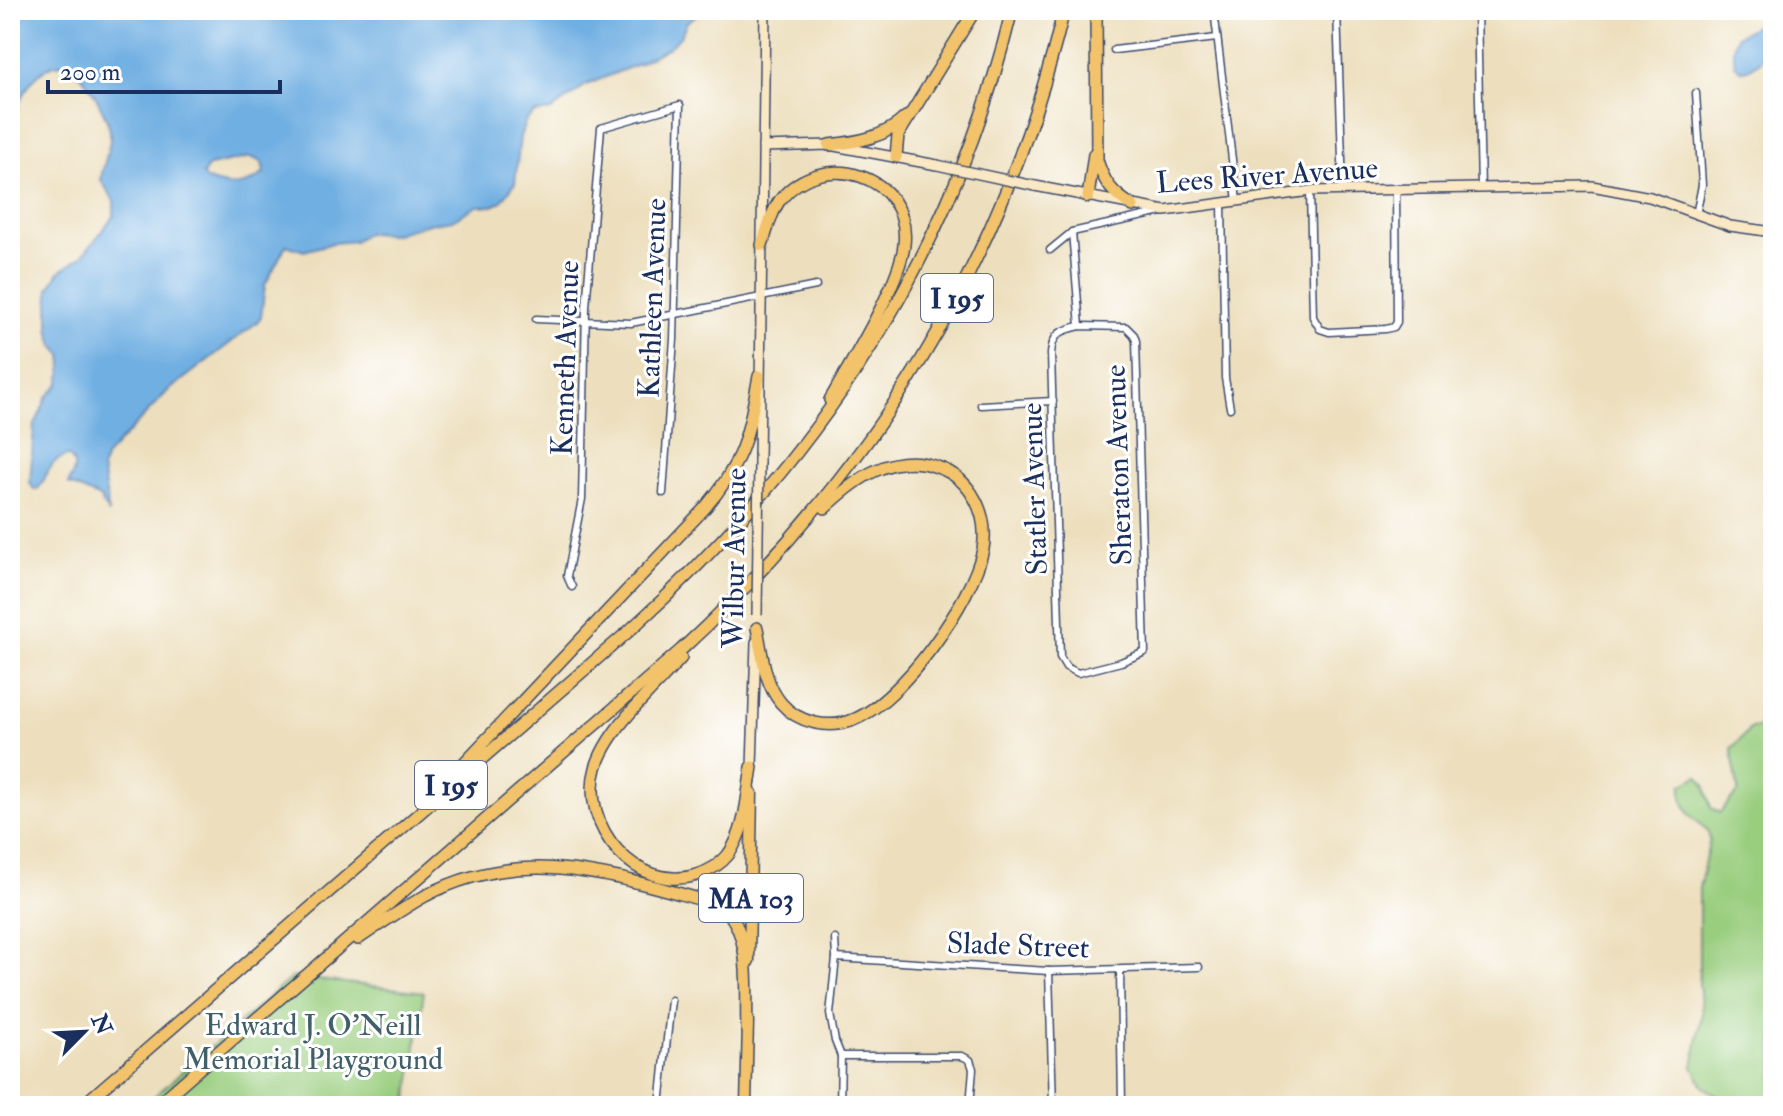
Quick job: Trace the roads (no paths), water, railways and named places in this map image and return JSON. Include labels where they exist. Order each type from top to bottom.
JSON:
[{"type":"highway","points":[[896,157],[898,135],[975,10]]},
{"type":"highway","name":"I 195","points":[[82,1106],[681,583],[749,513],[803,448],[882,331],[934,232],[977,128],[1012,10]]},
{"type":"highway","name":"I 195","points":[[156,1106],[639,687],[722,611],[818,508],[870,440],[916,370],[958,295],[995,219],[1016,166],[1064,10]]},
{"type":"highway","points":[[1096,10],[1097,160],[1113,194],[1133,206]]},
{"type":"highway","points":[[829,145],[868,139],[885,132],[903,120],[916,104]]},
{"type":"highway","points":[[1088,197],[1097,122]]},
{"type":"highway","points":[[762,245],[779,201],[797,184],[818,175],[845,172],[872,180],[892,199],[902,221],[904,248],[898,266],[803,448]]},
{"type":"highway","points":[[395,834],[716,496],[739,457],[750,426],[759,376]]},
{"type":"highway","points":[[757,628],[767,675],[779,701],[786,708],[806,721],[840,724],[855,720],[882,702],[918,666],[935,643],[963,599],[977,567],[982,552],[984,524],[974,497],[957,476],[925,462],[903,461],[881,466],[853,483],[781,550]]},
{"type":"highway","points":[[722,611],[606,743],[593,781],[598,820],[612,844],[641,870],[666,878],[690,877],[726,858],[734,845],[740,831],[752,767]]},
{"type":"highway","points":[[308,974],[381,923],[446,887],[489,872],[561,867],[606,874],[667,890],[721,905],[732,914],[744,949],[747,1029]]},
{"type":"main road","name":"Wilbur Avenue","points":[[746,1106],[757,628],[765,10]]},
{"type":"main road","name":"Lees River Avenue","points":[[763,147],[829,145],[1165,211],[1343,189],[1592,186],[1650,197],[1730,226],[1773,232]]},
{"type":"street","points":[[1214,10],[1237,201]]},
{"type":"street","points":[[1337,10],[1343,189]]},
{"type":"street","points":[[1477,10],[1481,189]]},
{"type":"street","points":[[1114,50],[1217,38]]},
{"type":"street","points":[[1696,93],[1702,185],[1696,215]]},
{"type":"street","name":"Kenneth Avenue","points":[[572,587],[567,576],[582,499],[586,322],[601,128],[680,105]]},
{"type":"street","name":"Kathleen Avenue","points":[[663,493],[670,409],[680,105]]},
{"type":"street","points":[[1310,191],[1313,317],[1320,329],[1329,332],[1386,329],[1394,327],[1397,322],[1396,189]]},
{"type":"street","points":[[1222,203],[1225,378],[1230,408]]},
{"type":"street","points":[[1050,250],[1072,232],[1165,211]]},
{"type":"street","points":[[1072,232],[1080,326]]},
{"type":"street","points":[[536,319],[631,323],[816,286]]},
{"type":"street","name":"Statler Avenue","points":[[1066,667],[1060,657],[1053,339],[1064,330],[1080,326]]},
{"type":"street","name":"Sheraton Avenue","points":[[1066,667],[1078,673],[1086,672],[1145,652],[1136,341],[1126,327],[1080,326]]},
{"type":"street","points":[[981,405],[1053,401]]},
{"type":"street","points":[[835,939],[830,1014],[841,1056],[840,1106]]},
{"type":"street","name":"Slade Street","points":[[836,958],[1049,971],[1199,967]]},
{"type":"street","points":[[1120,970],[1122,1106]]},
{"type":"street","points":[[1049,971],[1053,1106]]},
{"type":"street","points":[[660,1106],[671,1000]]},
{"type":"street","points":[[841,1056],[962,1056],[970,1060],[973,1069],[970,1106]]},
{"type":"water","points":[[10,10],[704,10],[687,22],[680,37],[669,47],[638,64],[586,85],[551,111],[535,113],[526,120],[520,137],[515,183],[501,202],[493,206],[477,206],[452,220],[395,234],[366,233],[355,241],[304,251],[286,245],[265,285],[261,317],[256,323],[168,391],[106,456],[102,468],[109,514],[100,498],[68,484],[74,466],[68,456],[53,464],[38,489],[34,490],[30,482],[34,427],[47,397],[60,383],[63,364],[49,328],[49,289],[59,272],[82,256],[114,216],[114,201],[101,180],[110,144],[108,124],[91,89],[73,69],[54,65],[45,69],[24,93],[17,114],[16,158],[10,178]],"holes":[[[251,157],[262,162],[264,173],[243,184],[221,184],[205,179],[203,174],[209,166]]]},
{"type":"water","points":[[1773,13],[1773,56],[1741,70],[1735,65],[1733,48],[1737,36]]},
{"type":"park label","name":"Edward J. O'Neill Memorial Playground","points":[[313,1042]]}]
